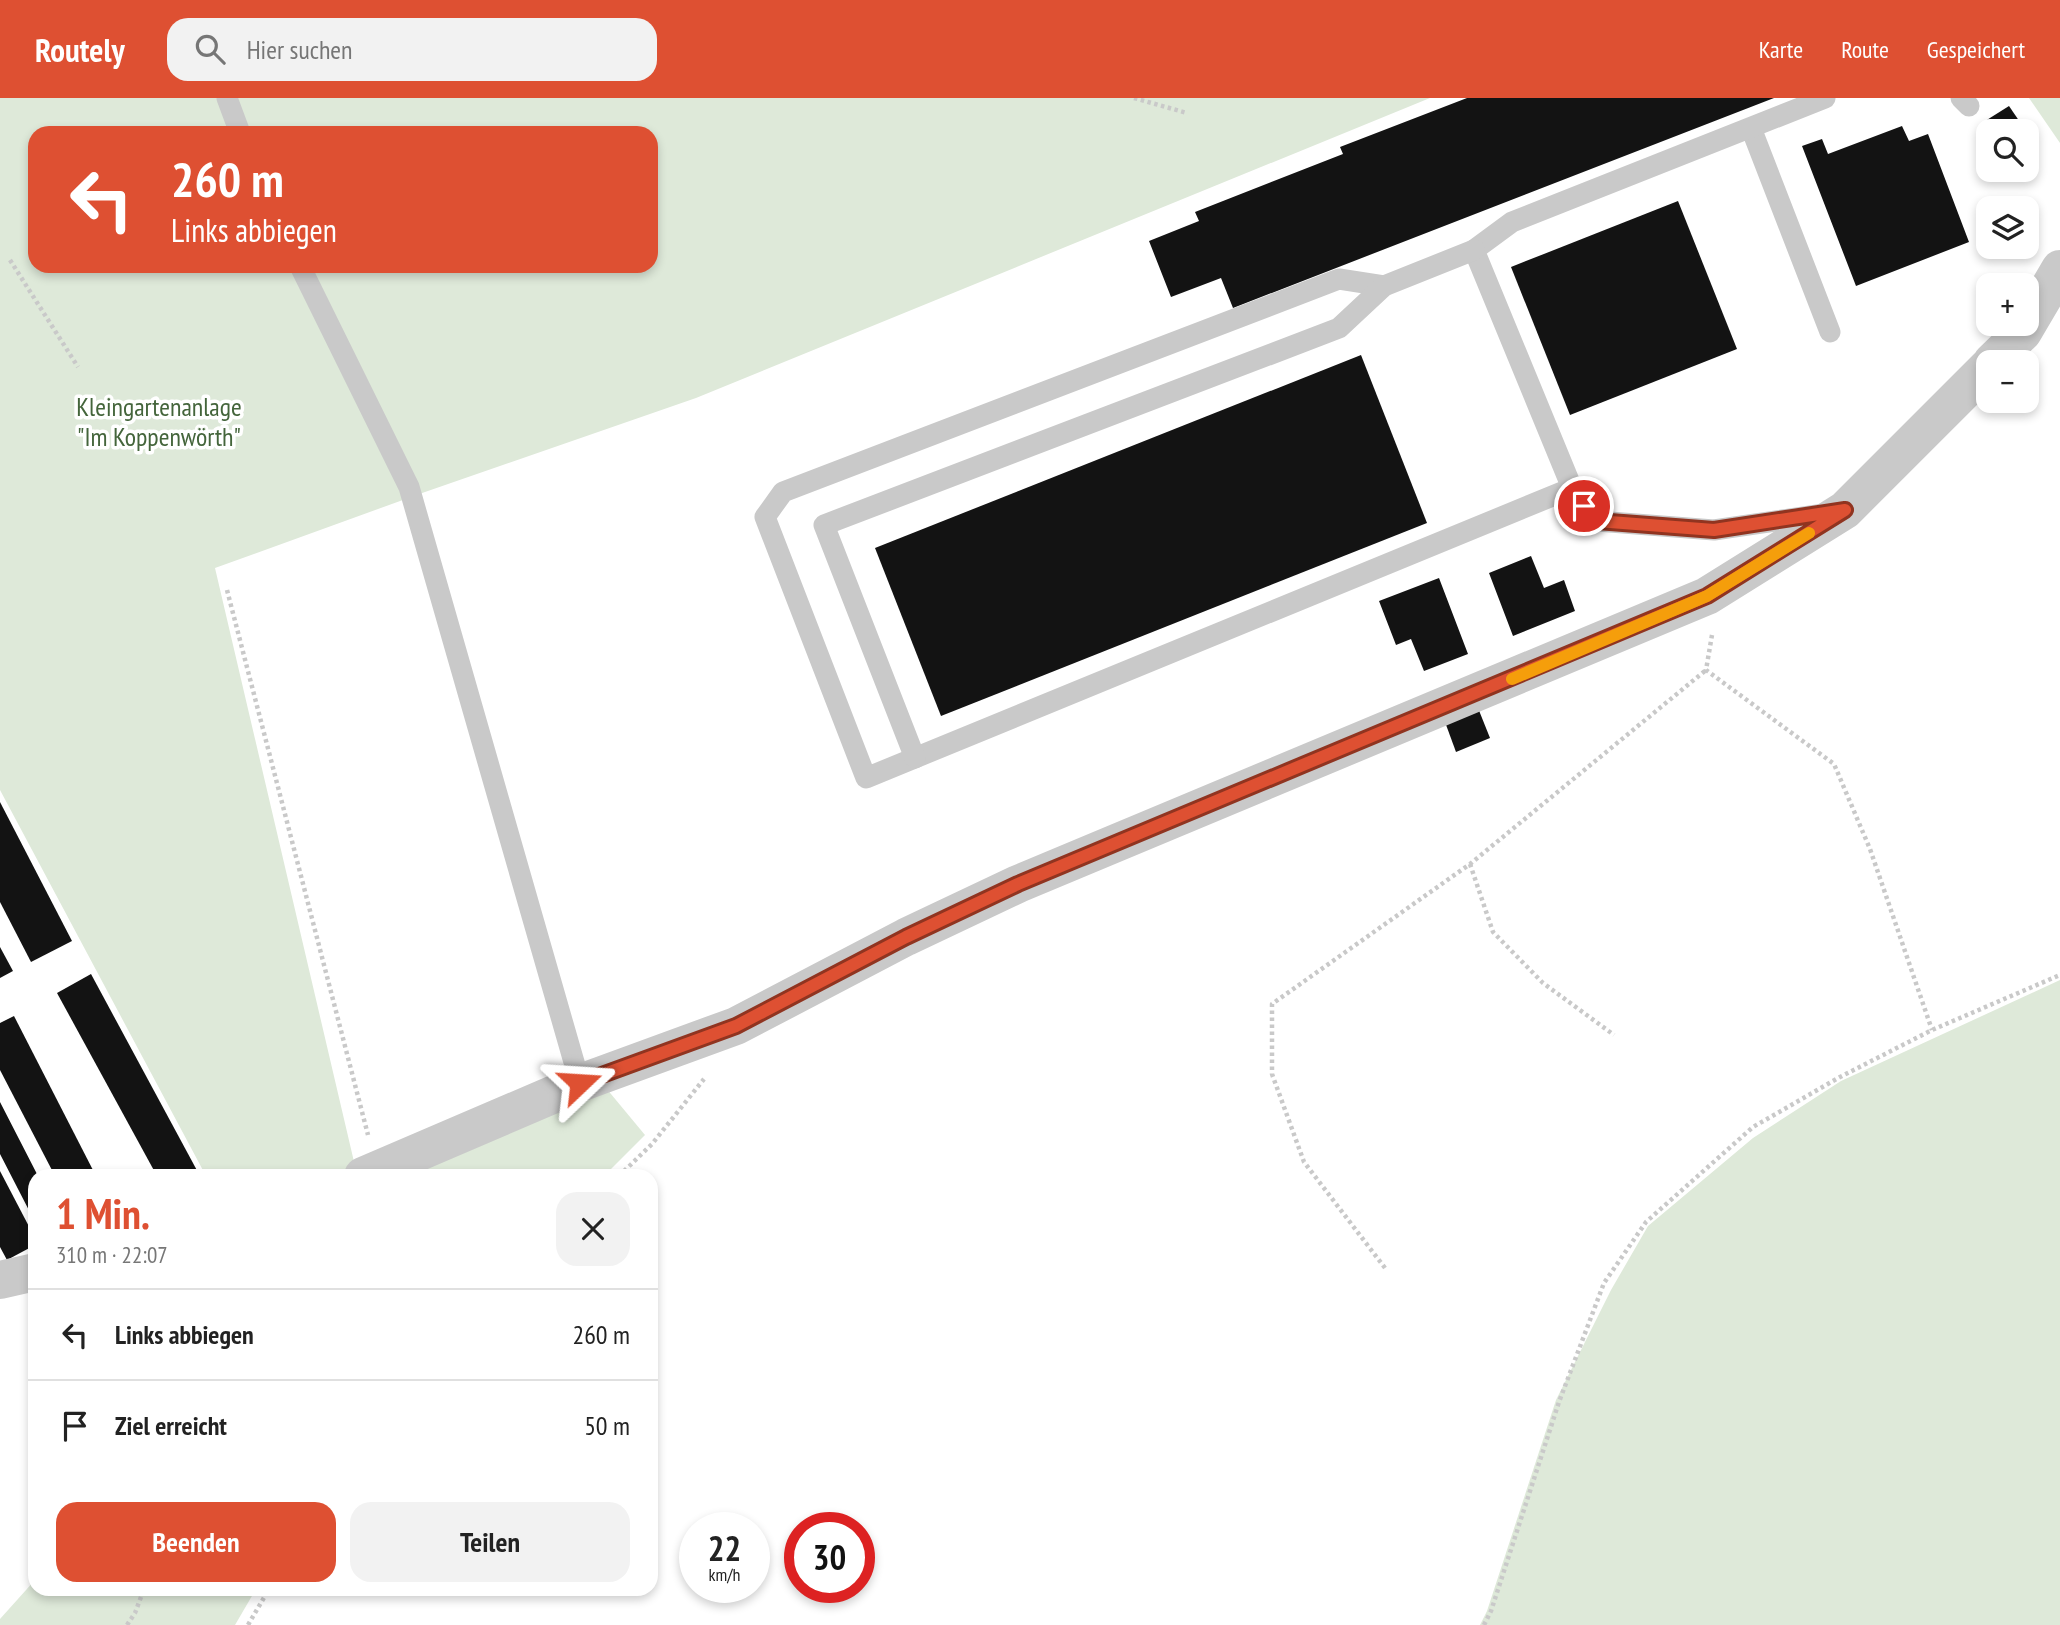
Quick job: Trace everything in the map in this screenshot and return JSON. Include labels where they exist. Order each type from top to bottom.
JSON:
[{"type":"street","points":[[2005,350],[2023,332],[2060,270]]},
{"type":"street","points":[[379,1169],[580,1083],[736,1026],[906,937],[1018,884],[1707,596],[1845,510],[1976,379]]},
{"type":"street","points":[[0,1280],[28,1274]]},
{"type":"lane","points":[[227,98],[237,126]]},
{"type":"lane","points":[[915,758],[824,525],[1339,328],[1384,286],[1474,250],[1512,222],[1825,98]]},
{"type":"lane","points":[[1751,128],[1830,332]]},
{"type":"lane","points":[[1474,250],[1572,488],[1597,521],[1714,530],[1845,510]]},
{"type":"lane","points":[[303,273],[409,486],[580,1083]]},
{"type":"lane","points":[[1384,286],[1339,279],[783,492],[765,517],[866,778],[1572,488]]},
{"type":"path","points":[[1134,98],[1187,113]]},
{"type":"path","points":[[10,260],[78,368]]},
{"type":"path","points":[[227,590],[369,1169]]},
{"type":"path","points":[[1385,1268],[1304,1162],[1272,1074],[1272,1004],[1471,864],[1706,670],[1713,630],[1707,596]]},
{"type":"path","points":[[1706,670],[1834,764],[1870,849],[1932,1030]]},
{"type":"path","points":[[1471,864],[1493,932],[1543,984],[1614,1035]]},
{"type":"path","points":[[1484,1625],[1491,1611],[1559,1402],[1604,1283],[1646,1222],[1753,1128],[1840,1076],[1932,1030],[2060,975]]},
{"type":"path","points":[[627,1169],[652,1144],[708,1074]]},
{"type":"path","points":[[127,1625],[141,1596]]},
{"type":"path","points":[[248,1625],[265,1596]]},
{"type":"green space","name":"Kleingartenanlage \"Im Koppenwörth\"","points":[[0,98],[1430,98],[696,398],[215,568],[355,1166],[347,1169],[202,1169],[0,790]]},
{"type":"green space","points":[[2029,98],[2060,98],[2060,143]]},
{"type":"green space","points":[[2060,980],[2060,1625],[1480,1625],[1487,1611],[1556,1400],[1611,1290],[1648,1226],[1753,1138],[1841,1081]]},
{"type":"green space","points":[[601,1082],[645,1135],[611,1169],[414,1169]]},
{"type":"green space","points":[[28,1588],[28,1596],[252,1596],[235,1625],[0,1625],[0,1619]]},
{"type":"building","points":[[1467,98],[1774,98],[1233,308],[1221,278],[1171,297],[1149,241],[1199,221],[1195,212],[1343,154],[1340,147]]},
{"type":"building","points":[[2009,106],[2018,119],[1988,119]]},
{"type":"building","points":[[1902,126],[1909,141],[1928,134],[1969,242],[1856,286],[1802,146],[1822,139],[1828,154]]},
{"type":"building","points":[[1678,201],[1737,349],[1570,415],[1511,267]]},
{"type":"building","points":[[1361,355],[1427,523],[941,716],[875,548]]},
{"type":"building","points":[[1531,556],[1544,588],[1564,580],[1575,611],[1513,636],[1489,573]]},
{"type":"building","points":[[1439,578],[1468,654],[1424,671],[1411,639],[1396,645],[1379,601]]},
{"type":"building","points":[[1478,708],[1490,738],[1456,752],[1445,722]]},
{"type":"building","points":[[0,802],[72,941],[31,962],[0,902]]},
{"type":"building","points":[[0,947],[13,971],[0,978]]},
{"type":"building","points":[[91,974],[196,1169],[153,1169],[57,993]]},
{"type":"building","points":[[14,1016],[92,1169],[51,1169],[0,1070],[0,1023]]},
{"type":"building","points":[[0,1102],[34,1169],[28,1169],[28,1208],[0,1154]]},
{"type":"building","points":[[0,1171],[28,1225],[28,1249],[7,1260],[0,1247]]},
{"type":"slow traffic","points":[[1512,679],[1707,596],[1809,533]]},
{"type":"route","points":[[580,1083],[736,1026],[906,937],[1018,884],[1707,596],[1845,510],[1714,530],[1597,521],[1584,506]]}]
